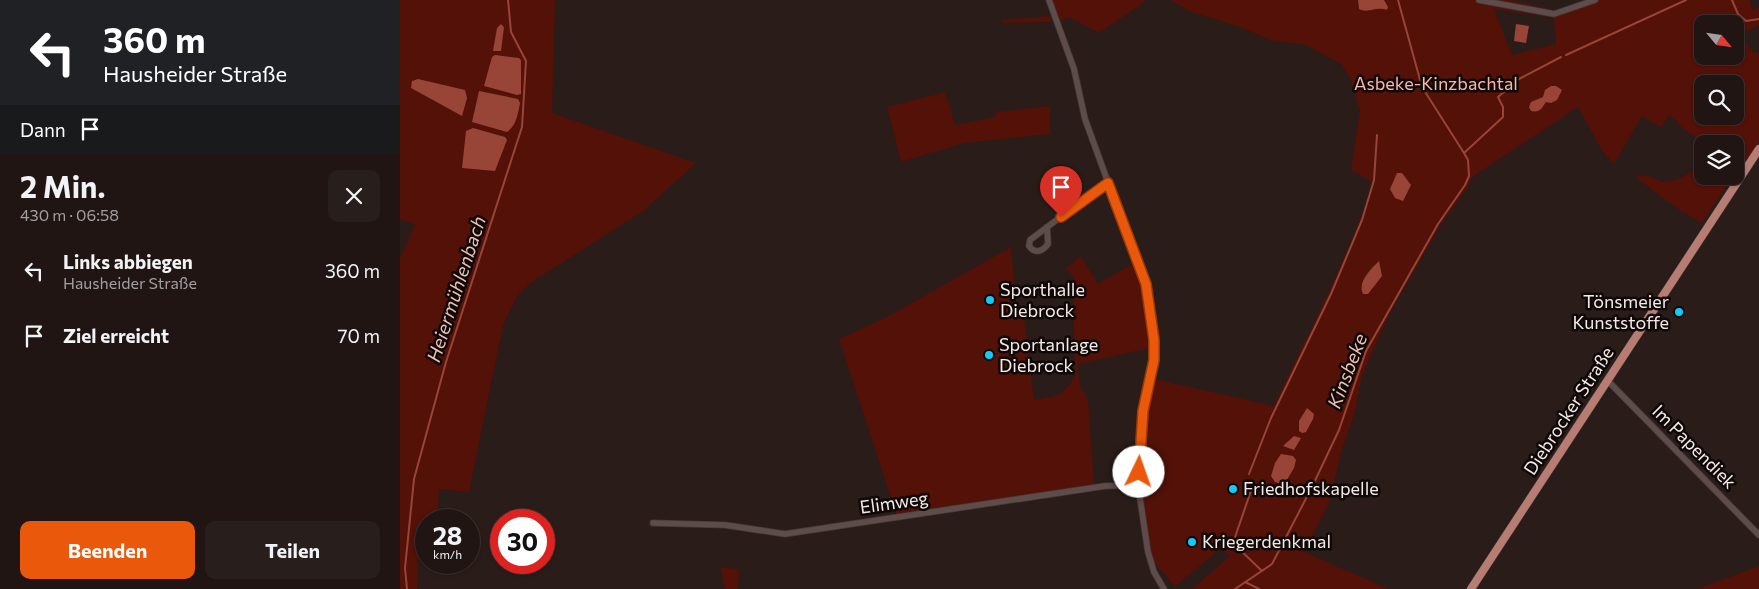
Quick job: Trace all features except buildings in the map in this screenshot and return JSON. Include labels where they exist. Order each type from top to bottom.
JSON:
[{"type":"main road","name":"Diebrocker Straße","points":[[1471,589],[1759,149]]},
{"type":"street","points":[[1050,0],[1074,69],[1085,119],[1146,284],[1154,340],[1154,360],[1143,411],[1138,485],[1148,552],[1154,572],[1164,589]]},
{"type":"street","points":[[1479,0],[1554,14],[1595,0]]},
{"type":"street","points":[[1047,227],[1108,183]]},
{"type":"street","name":"Im Papendiek","points":[[1607,380],[1759,535]]},
{"type":"street","name":"Elimweg","points":[[653,522],[725,525],[785,534],[1105,486],[1138,485]]},
{"type":"green space","points":[[400,0],[555,0],[552,113],[696,163],[643,211],[529,284],[517,296],[503,325],[469,492],[439,489],[438,509],[415,509],[415,574],[418,574],[417,589],[400,589],[400,258],[415,225],[400,219]],"holes":[[[443,86],[465,90],[462,116],[411,88]]]},
{"type":"green space","points":[[1051,0],[1146,1],[1099,33],[1069,17],[1059,21]]},
{"type":"green space","name":"Asbeke-Kinzbachtal","points":[[1170,0],[1511,0],[1553,10],[1557,15],[1599,0],[1750,0],[1752,10],[1759,7],[1759,25],[1744,33],[1744,15],[1694,15],[1694,65],[1744,65],[1744,40],[1753,52],[1759,53],[1759,141],[1744,165],[1744,135],[1694,136],[1669,115],[1661,127],[1642,116],[1614,164],[1602,151],[1578,107],[1472,177],[1467,188],[1441,224],[1391,311],[1362,376],[1354,415],[1341,452],[1329,503],[1304,552],[1389,589],[1192,589],[1229,557],[1222,547],[1175,587],[1155,563],[1150,549],[1139,480],[1146,414],[1154,379],[1274,406],[1340,268],[1373,183],[1351,170],[1360,110],[1351,80],[1341,64],[1306,45],[1270,40],[1240,27],[1192,12]],"holes":[[[1494,9],[1554,18],[1556,44],[1512,55]]]},
{"type":"green space","points":[[1050,16],[1052,22],[1003,23],[1001,20]]},
{"type":"green space","points":[[945,92],[955,125],[995,117],[996,112],[1050,106],[1050,134],[964,143],[901,162],[887,107]]},
{"type":"green space","points":[[1694,172],[1694,185],[1727,185],[1702,223],[1678,209],[1635,177],[1646,175],[1663,182],[1676,180]]},
{"type":"green space","points":[[1011,247],[1016,304],[1020,305],[1023,310],[1034,400],[1048,398],[1062,392],[1075,376],[1073,277],[1066,268],[1081,256],[1098,284],[1132,264],[1141,287],[1150,348],[1078,364],[1079,383],[1088,400],[1094,485],[897,516],[839,339],[885,318]]},
{"type":"green space","points":[[1759,566],[1759,589],[1697,589]]},
{"type":"green space","points":[[720,567],[739,569],[738,589],[725,589]]},
{"type":"shaded area","points":[[1358,0],[1384,0],[1388,7],[1387,10],[1365,11],[1359,9]]},
{"type":"shaded area","points":[[501,24],[504,27],[501,51],[493,51],[497,28]]},
{"type":"shaded area","points":[[1516,24],[1529,26],[1526,43],[1514,41]]},
{"type":"shaded area","points":[[495,55],[519,58],[521,60],[521,94],[517,95],[484,86],[492,57]]},
{"type":"shaded area","points":[[418,79],[465,90],[467,98],[462,116],[411,88],[412,81]]},
{"type":"shaded area","points":[[1551,86],[1556,86],[1562,90],[1557,100],[1551,103],[1546,102],[1539,111],[1531,111],[1529,107],[1531,102],[1543,97],[1545,90]]},
{"type":"shaded area","points":[[479,91],[518,99],[520,103],[516,119],[513,126],[507,132],[472,122]]},
{"type":"shaded area","points":[[473,128],[505,137],[507,140],[495,171],[462,168],[466,131]]},
{"type":"shaded area","points":[[1397,173],[1402,173],[1411,185],[1403,201],[1395,198],[1390,189]]},
{"type":"shaded area","points":[[1379,261],[1382,276],[1368,294],[1363,294],[1363,280]]},
{"type":"shaded area","points":[[1307,408],[1314,414],[1313,419],[1306,432],[1302,433],[1299,431],[1299,421]]},
{"type":"shaded area","points":[[1294,436],[1301,438],[1294,450],[1283,446]]},
{"type":"shaded area","points":[[1281,454],[1293,456],[1296,460],[1294,468],[1284,485],[1275,482],[1271,476],[1275,463]]},
{"type":"waterway","name":"Heiermühlenbach","points":[[407,589],[405,568],[414,479],[446,362],[522,127],[526,61],[511,32],[508,0]]},
{"type":"waterway","name":"Kinsbeke","points":[[1235,589],[1272,564],[1339,430],[1366,351],[1438,224],[1465,185],[1469,176],[1468,160],[1422,87],[1398,0]]},
{"type":"waterway","points":[[1566,55],[1686,0]]},
{"type":"waterway","points":[[1732,0],[1738,14],[1746,21],[1759,19]]},
{"type":"waterway","points":[[1464,153],[1503,117],[1503,107],[1498,97],[1519,79],[1561,57]]},
{"type":"waterway","points":[[1249,474],[1271,418],[1331,294],[1362,220],[1374,180],[1377,135]]},
{"type":"waterway","points":[[1254,482],[1233,543],[1262,571]]},
{"type":"waterway","points":[[1245,582],[1259,589]]},
{"type":"place","name":"Sporthalle Diebrock","points":[[990,300]]},
{"type":"place","name":"Tönsmeier Kunststoffe","points":[[1679,312]]},
{"type":"place","name":"Sportanlage Diebrock","points":[[989,355]]},
{"type":"place","name":"Friedhofskapelle","points":[[1233,489]]},
{"type":"place","name":"Kriegerdenkmal","points":[[1192,542]]},
{"type":"route","points":[[1061,217],[1108,183],[1146,284],[1155,352],[1143,411],[1139,472]]}]
